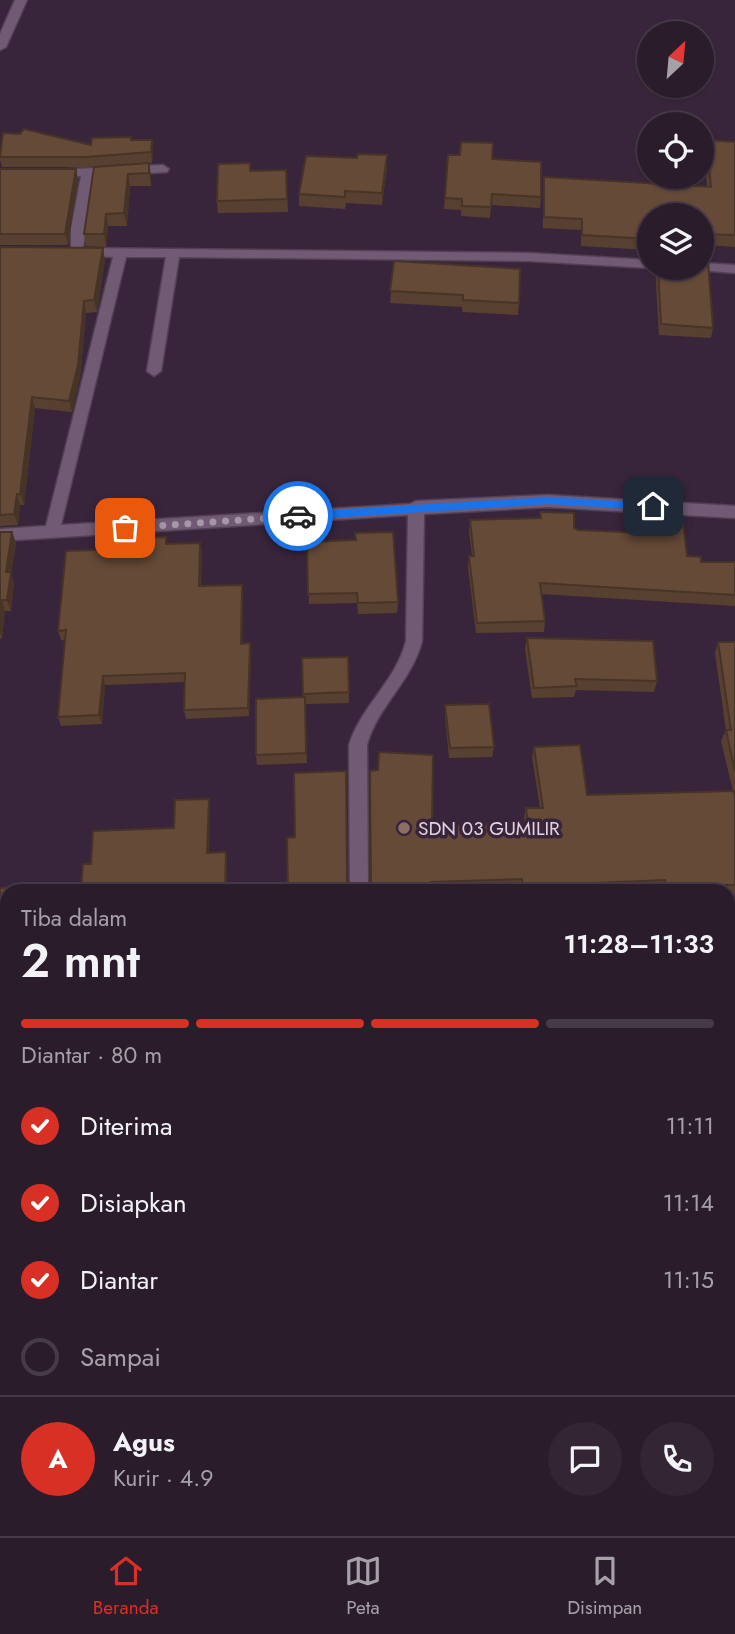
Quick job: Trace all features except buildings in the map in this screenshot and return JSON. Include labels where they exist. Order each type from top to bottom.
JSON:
[{"type":"street","points":[[0,47],[20,0]]},
{"type":"street","points":[[35,174],[163,169]]},
{"type":"street","points":[[88,174],[78,228],[70,252],[529,257],[637,263]]},
{"type":"street","points":[[52,532],[121,252]]},
{"type":"street","points":[[154,372],[173,253]]},
{"type":"street","points":[[714,268],[735,269]]},
{"type":"street","points":[[0,535],[416,508],[572,501],[735,512]]},
{"type":"street","points":[[359,884],[358,745],[366,723],[410,657],[414,641],[416,508]]},
{"type":"way so far","points":[[125,528],[298,516]]},
{"type":"place","name":"SDN 03 GUMILIR","points":[[404,828]]},
{"type":"route","points":[[298,516],[548,501],[653,506]]}]
